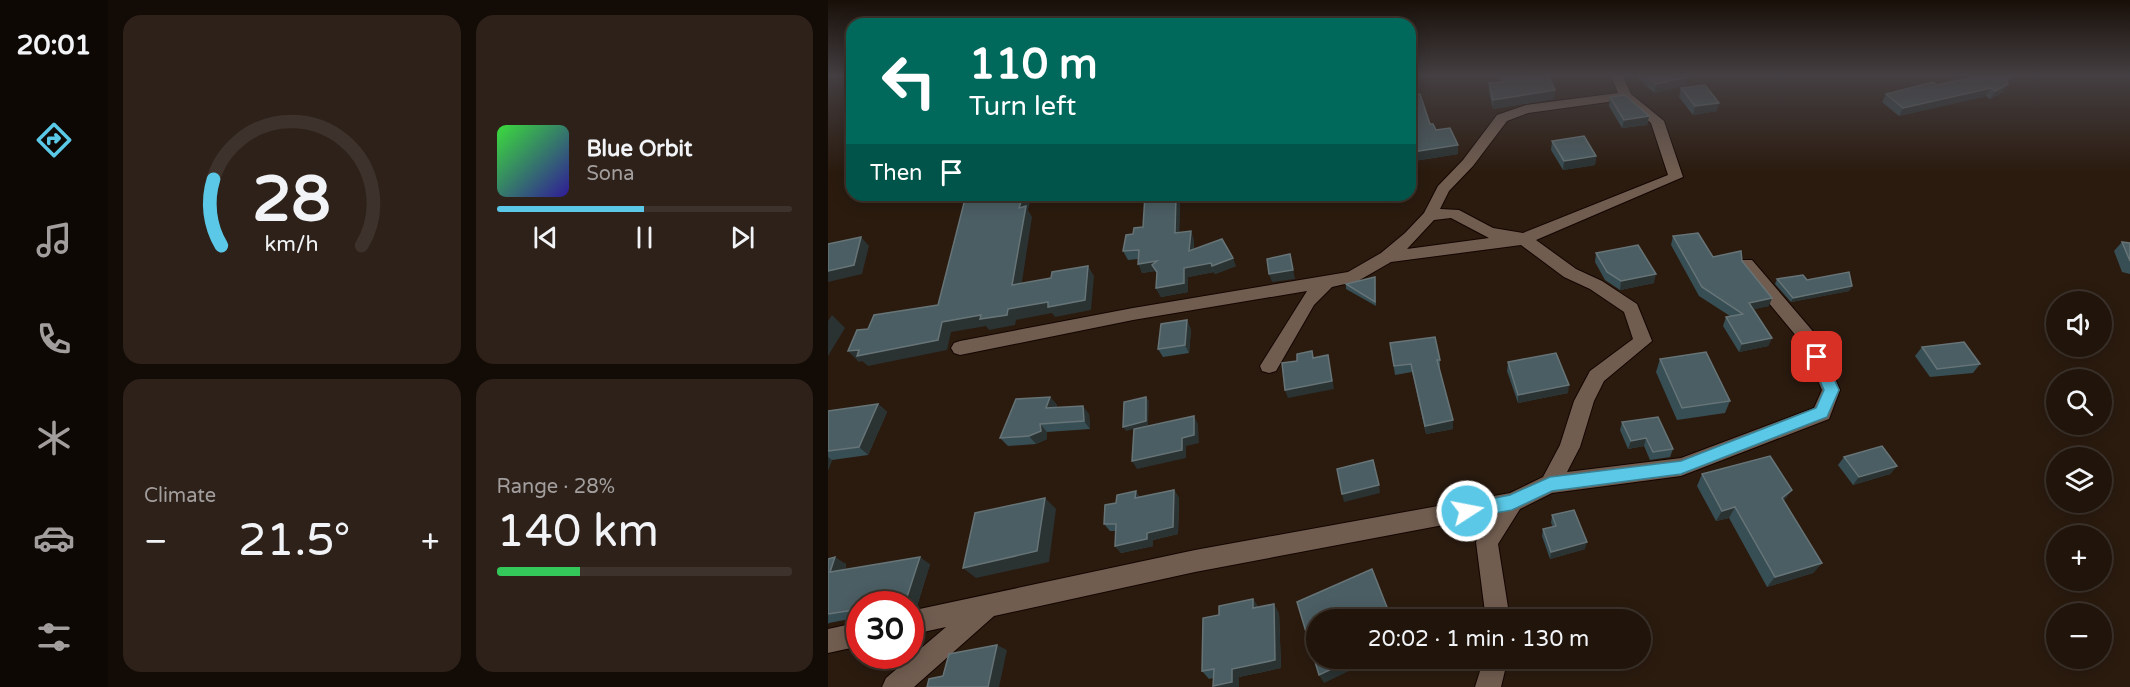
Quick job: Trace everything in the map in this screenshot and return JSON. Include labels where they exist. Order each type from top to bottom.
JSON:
[{"type":"street","points":[[960,348],[1133,314],[1352,277],[1387,257],[1411,237],[1430,215],[1443,189],[1468,163],[1502,118],[1533,108]]},
{"type":"street","points":[[1387,257],[1524,239],[1677,177],[1657,121],[1640,108]]},
{"type":"street","points":[[1430,215],[1454,213],[1489,233],[1524,239],[1570,273],[1596,285],[1631,308],[1643,341],[1597,376],[1584,401],[1570,447],[1550,484]]},
{"type":"street","points":[[924,620],[1195,561],[1512,502],[1550,484],[1681,467],[1822,412],[1831,390],[1810,340],[1746,264]]},
{"type":"street","points":[[1269,366],[1308,302],[1327,282]]},
{"type":"street","points":[[1496,609],[1487,542],[1512,502]]},
{"type":"street","points":[[895,687],[988,607]]},
{"type":"street","points":[[828,641],[846,637]]},
{"type":"street","points":[[1488,687],[1493,669]]},
{"type":"building","points":[[1416,108],[1425,108],[1430,124],[1433,124],[1436,130],[1450,128],[1458,145],[1416,152]]},
{"type":"building","points":[[1617,108],[1640,108],[1649,116],[1624,120]]},
{"type":"building","points":[[1584,136],[1596,156],[1564,161],[1552,141]]},
{"type":"building","points":[[964,201],[1021,201],[1019,208],[1026,206],[1012,285],[1051,278],[1052,272],[1088,266],[1085,300],[1048,307],[1048,302],[1008,309],[1007,315],[980,319],[981,315],[942,322],[938,340],[857,356],[859,350],[848,351],[857,330],[868,329],[874,315],[938,305]]},
{"type":"building","points":[[1145,201],[1176,201],[1175,233],[1191,231],[1189,251],[1222,239],[1233,258],[1212,266],[1211,263],[1184,268],[1184,283],[1156,288],[1157,272],[1152,265],[1157,261],[1138,264],[1139,250],[1123,251],[1126,235],[1133,234],[1134,228],[1143,227]]},
{"type":"building","points":[[1698,233],[1713,257],[1741,251],[1742,261],[1772,298],[1749,303],[1772,338],[1742,344],[1726,317],[1743,314],[1702,287],[1673,236]]},
{"type":"building","points":[[861,237],[854,265],[828,271],[828,244]]},
{"type":"building","points":[[2122,242],[2130,243],[2130,261]]},
{"type":"building","points":[[1638,245],[1656,274],[1621,281],[1607,272],[1596,253]]},
{"type":"building","points":[[1290,254],[1293,270],[1269,274],[1267,259]]},
{"type":"building","points":[[1849,272],[1852,286],[1793,298],[1777,279],[1803,275],[1807,280]]},
{"type":"building","points":[[1375,277],[1375,302],[1346,284]]},
{"type":"building","points":[[1187,320],[1185,345],[1158,349],[1161,324]]},
{"type":"building","points":[[1435,337],[1440,360],[1437,360],[1453,420],[1425,426],[1411,364],[1394,366],[1390,343]]},
{"type":"building","points":[[1964,342],[1980,364],[1937,369],[1922,347]]},
{"type":"building","points":[[1312,351],[1313,358],[1328,355],[1332,381],[1285,390],[1282,363],[1297,361],[1297,354]]},
{"type":"building","points":[[1706,352],[1730,401],[1682,408],[1660,359]]},
{"type":"building","points":[[1556,353],[1569,385],[1518,395],[1508,362]]},
{"type":"building","points":[[1050,397],[1046,408],[1083,406],[1084,421],[1040,424],[1041,431],[1029,436],[1000,438],[1016,399]]},
{"type":"building","points":[[1146,397],[1146,421],[1123,427],[1124,402]]},
{"type":"building","points":[[878,404],[859,447],[828,451],[828,411]]},
{"type":"building","points":[[1194,416],[1194,435],[1182,438],[1182,450],[1132,461],[1134,429]]},
{"type":"building","points":[[1658,417],[1673,449],[1653,452],[1646,438],[1631,441],[1622,422]]},
{"type":"building","points":[[1882,446],[1897,466],[1859,477],[1844,457]]},
{"type":"building","points":[[1770,456],[1792,490],[1782,498],[1822,563],[1775,577],[1735,507],[1722,511],[1702,474]]},
{"type":"building","points":[[1373,460],[1379,485],[1342,494],[1337,469]]},
{"type":"building","points":[[1174,490],[1173,527],[1147,533],[1147,539],[1115,546],[1116,524],[1104,524],[1105,505],[1116,503],[1117,495],[1136,491],[1135,498]]},
{"type":"building","points":[[1045,498],[1037,551],[963,568],[975,513]]},
{"type":"building","points":[[1574,510],[1587,542],[1551,552],[1543,529],[1556,526],[1552,515]]},
{"type":"building","points":[[835,557],[830,572],[920,557],[909,591],[846,591],[846,611],[828,614],[828,559]]},
{"type":"building","points":[[1372,569],[1388,609],[1306,609],[1306,632],[1297,602]]},
{"type":"building","points":[[1253,599],[1253,608],[1274,604],[1275,660],[1232,669],[1232,682],[1213,686],[1214,669],[1202,671],[1203,618],[1219,615],[1219,606]]},
{"type":"building","points":[[997,645],[988,687],[927,687],[929,679],[943,676],[949,654]]},
{"type":"building","points":[[1317,669],[1332,669],[1319,675]]},
{"type":"route","points":[[1467,511],[1512,502],[1550,484],[1681,467],[1822,412],[1831,390],[1817,357]]}]
